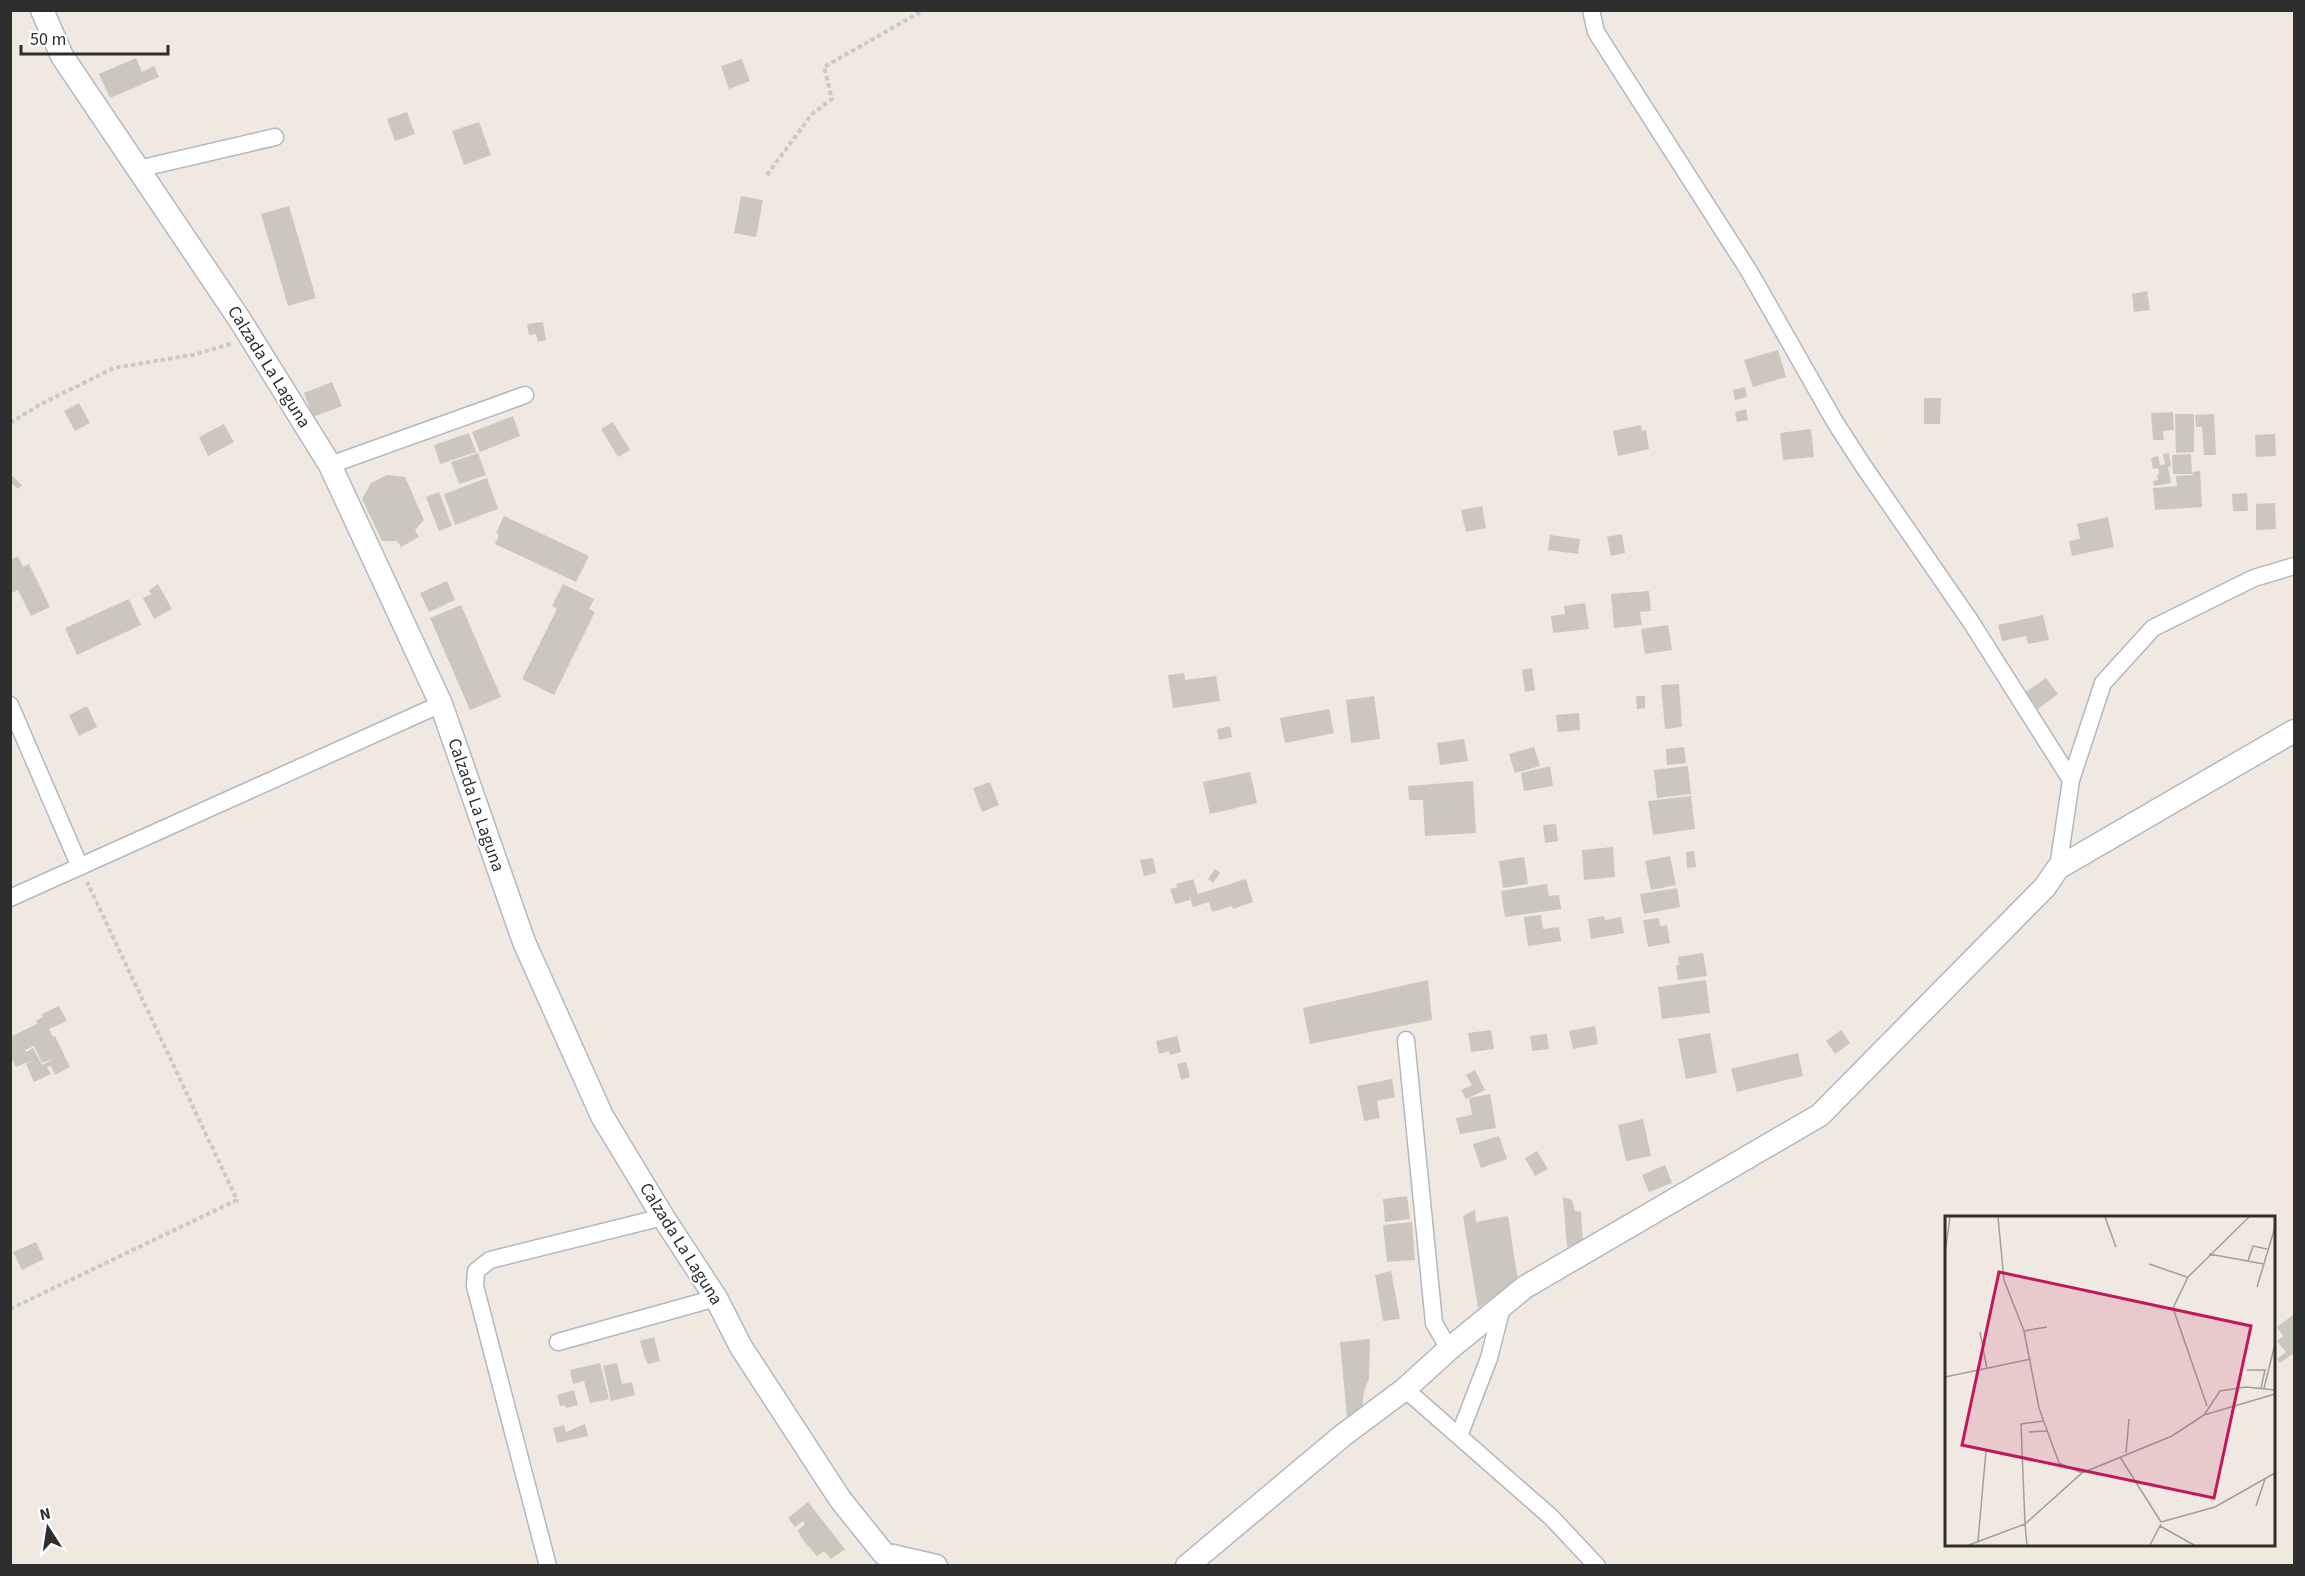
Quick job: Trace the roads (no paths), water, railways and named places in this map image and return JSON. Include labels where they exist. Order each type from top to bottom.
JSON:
[{"type":"street","name":"Calzada La Laguna","points":[[42,10],[62,56],[118,136],[251,338],[330,465],[441,704],[524,942],[602,1116],[663,1217],[716,1298],[741,1347],[828,1480],[884,1554],[936,1566]]},
{"type":"street","points":[[1591,10],[1596,32],[1749,271],[1840,430],[1971,622],[2071,780]]},
{"type":"street","points":[[138,169],[275,137]]},
{"type":"street","points":[[330,465],[525,395]]},
{"type":"street","points":[[2058,868],[2071,780],[2103,683],[2153,628],[2254,578],[2295,566]]},
{"type":"street","points":[[10,898],[441,704]]},
{"type":"street","points":[[10,705],[80,867]]},
{"type":"street","points":[[1187,1566],[1342,1436],[1405,1389],[1449,1349],[1525,1287],[1820,1115],[2045,887],[2058,868],[2295,731]]},
{"type":"street","points":[[1406,1040],[1434,1323],[1449,1349]]},
{"type":"street","points":[[548,1566],[476,1286],[476,1271],[489,1260],[663,1217]]},
{"type":"street","points":[[558,1342],[716,1298]]},
{"type":"street","points":[[1459,1436],[1490,1358],[1502,1306]]},
{"type":"street","points":[[1405,1389],[1551,1517],[1598,1566]]}]
